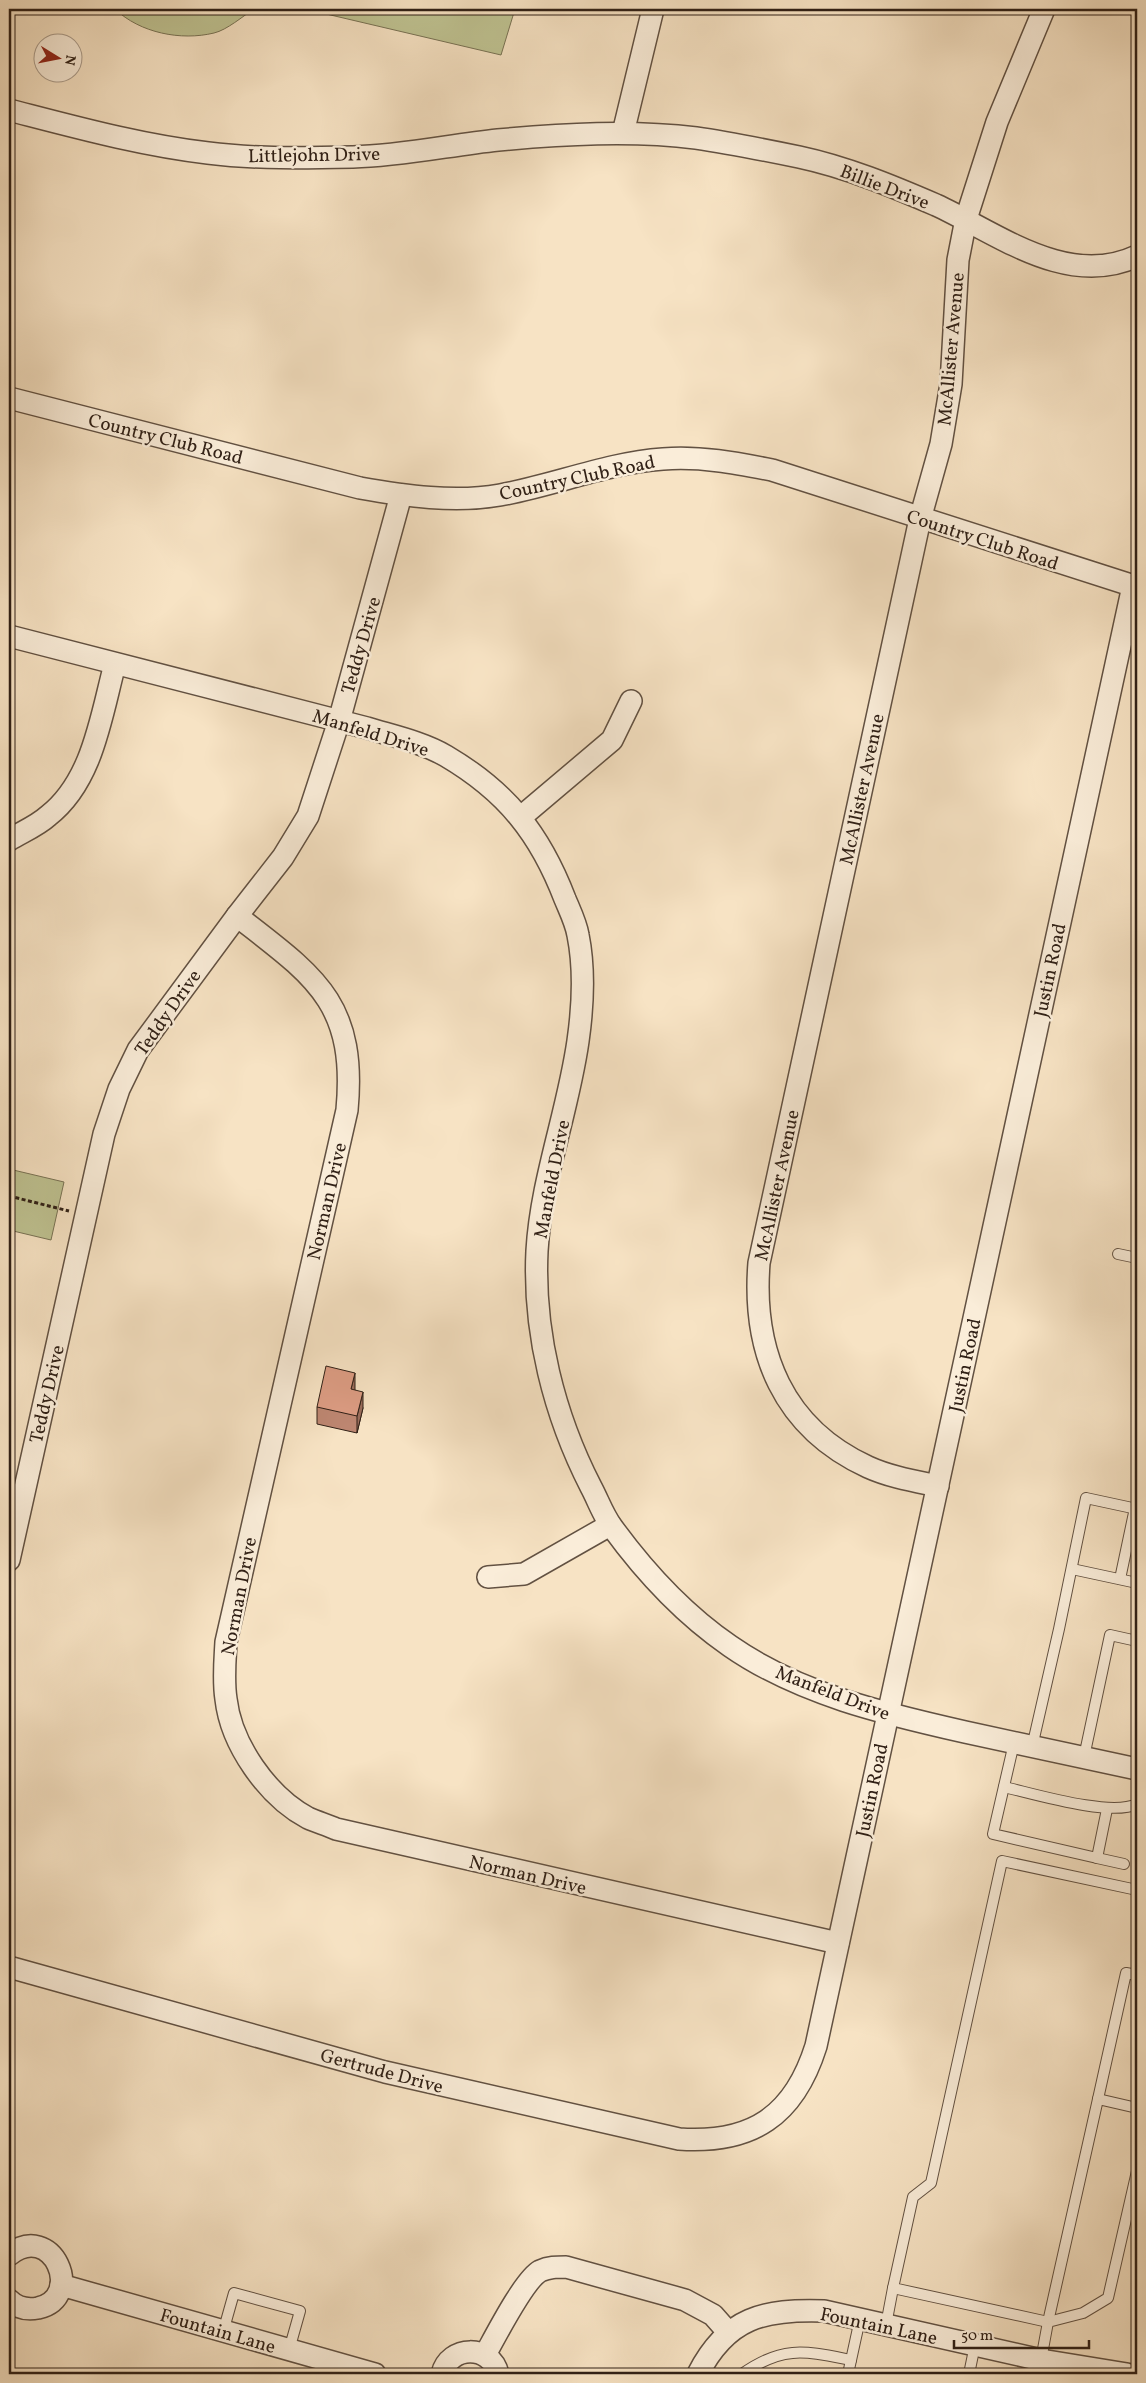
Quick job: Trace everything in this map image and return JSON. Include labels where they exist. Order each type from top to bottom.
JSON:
[{"type":"street","points":[[622,133],[653,9]]},
{"type":"street","name":"McAllister Avenue","points":[[938,1486],[894,1477],[868,1467],[839,1452],[814,1432],[778,1384],[766,1354],[758,1320],[757,1293],[761,1253],[920,519],[941,444],[951,384],[958,260],[966,219],[997,122],[1044,9]]},
{"type":"street","name":"Littlejohn Drive","points":[[9,110],[125,140],[208,153],[284,158],[358,157],[497,140],[622,133]]},
{"type":"street","name":"Billie Drive","points":[[622,133],[694,138],[811,159],[890,184],[966,219],[1023,250],[1040,257],[1073,265],[1110,264],[1137,256]]},
{"type":"street","name":"Country Club Road","points":[[9,398],[360,488],[401,495],[463,497],[498,495],[615,466],[664,459],[693,458],[719,460],[772,470],[1135,587]]},
{"type":"street","name":"Teddy Drive","points":[[9,1560],[15,1503],[104,1134],[119,1089],[138,1050],[283,857],[308,816],[339,721],[401,495]]},
{"type":"street","name":"Justin Road","points":[[759,2125],[786,2104],[803,2081],[816,2046],[1135,587]]},
{"type":"street","name":"Manfeld Drive","points":[[9,636],[339,721],[418,744],[444,755],[498,795],[521,817],[534,834],[554,871],[578,932],[584,990],[578,1044],[541,1209],[537,1296],[545,1350],[558,1407],[573,1451],[610,1525],[658,1582],[731,1647],[803,1685],[888,1715],[1137,1769]]},
{"type":"street","points":[[9,840],[49,816],[77,781],[89,758],[115,664]]},
{"type":"street","points":[[521,817],[612,740],[631,701]]},
{"type":"street","name":"Norman Drive","points":[[237,916],[299,964],[315,981],[333,1007],[342,1031],[350,1080],[346,1110],[226,1642],[224,1670],[226,1700],[232,1728],[248,1758],[265,1781],[283,1799],[307,1817],[336,1829],[370,1839],[838,1943]]},
{"type":"street","points":[[488,1577],[524,1574],[610,1525]]},
{"type":"street","name":"Gertrude Drive","points":[[9,1967],[385,2072],[679,2139],[720,2140],[744,2133],[759,2125]]},
{"type":"street","points":[[9,2255],[24,2247],[34,2246],[44,2250],[59,2264],[62,2274],[61,2285],[50,2302],[41,2307],[21,2308],[9,2300]]},
{"type":"street","points":[[484,2355],[528,2283],[538,2272],[552,2267],[566,2267],[685,2300],[713,2315],[728,2332],[703,2363],[698,2374]]},
{"type":"street","name":"Fountain Lane","points":[[61,2285],[375,2374]]},
{"type":"street","name":"Fountain Lane","points":[[728,2332],[756,2317],[783,2311],[824,2311],[975,2346],[1051,2366],[1127,2374]]},
{"type":"street","points":[[442,2374],[449,2360],[457,2354],[475,2352],[484,2355],[492,2361],[498,2374]]},
{"type":"lane","points":[[1118,1254],[1137,1258]]},
{"type":"lane","points":[[1120,1579],[1136,1509],[1086,1498],[1072,1569],[1023,1745],[1004,1787],[993,1834],[1124,1864]]},
{"type":"lane","points":[[1072,1569],[1137,1583]]},
{"type":"lane","points":[[1084,1758],[1110,1635],[1137,1641]]},
{"type":"lane","points":[[1004,1787],[1107,1809],[1130,1808],[1137,1804]]},
{"type":"lane","points":[[1097,1858],[1107,1809]]},
{"type":"lane","points":[[886,2325],[913,2197],[931,2183],[1002,1861],[1137,1890]]},
{"type":"lane","points":[[1051,2366],[1048,2322],[1126,1973],[1137,1975]]},
{"type":"lane","points":[[1098,2099],[1137,2108]]},
{"type":"lane","points":[[893,2288],[1048,2322],[1083,2313],[1108,2298],[1137,2171]]},
{"type":"lane","points":[[223,2332],[234,2292],[300,2311],[289,2350]]},
{"type":"lane","points":[[848,2374],[860,2319]]},
{"type":"lane","points":[[969,2374],[975,2346]]},
{"type":"lane","points":[[742,2374],[762,2360],[789,2352],[820,2354],[851,2360]]},
{"type":"path","points":[[9,1196],[86,1214]]},
{"type":"green space","points":[[115,9],[254,9],[219,31],[188,36],[162,33],[149,29],[136,24]]},
{"type":"green space","points":[[305,9],[515,9],[501,55]]},
{"type":"green space","points":[[9,1169],[64,1182],[51,1240],[9,1230]]},
{"type":"building","points":[[326,1366],[355,1373],[351,1389],[363,1392],[357,1416],[317,1407]]}]
